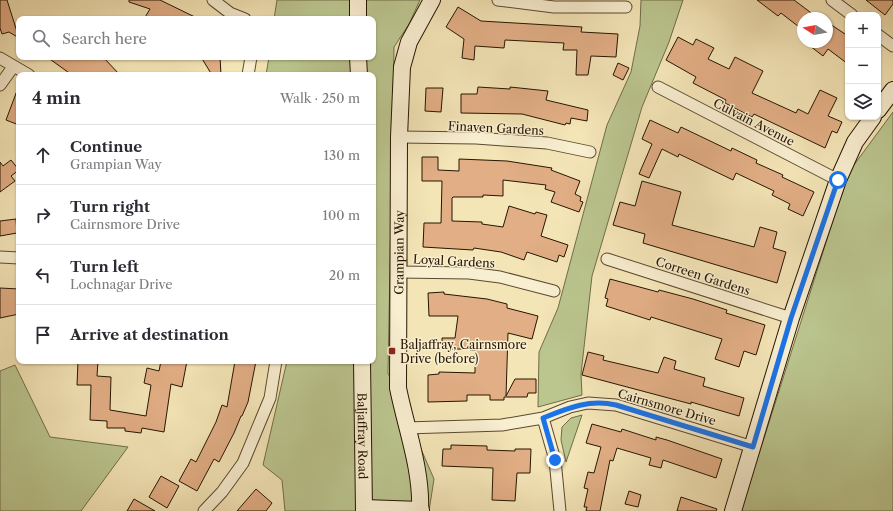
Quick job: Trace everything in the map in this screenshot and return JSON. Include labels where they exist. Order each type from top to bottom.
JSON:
[{"type":"street","points":[[213,0],[230,13],[238,16]]},
{"type":"street","points":[[358,0],[358,16]]},
{"type":"street","name":"Grampian Way","points":[[364,510],[421,510],[420,476],[406,428],[398,388],[399,137],[402,67],[409,42],[432,0]]},
{"type":"street","points":[[498,0],[554,7],[626,7]]},
{"type":"street","points":[[832,0],[848,12]]},
{"type":"street","points":[[881,37],[893,46]]},
{"type":"street","points":[[0,58],[23,72]]},
{"type":"street","points":[[248,72],[250,60]]},
{"type":"street","points":[[358,60],[359,72]]},
{"type":"street","points":[[0,85],[14,67]]},
{"type":"street","name":"Culvain Avenue","points":[[658,87],[838,180]]},
{"type":"street","points":[[881,106],[893,90]]},
{"type":"street","points":[[733,511],[791,318],[838,180],[855,142],[871,120]]},
{"type":"street","name":"Finaven Gardens","points":[[399,137],[476,138],[547,143],[590,152]]},
{"type":"street","points":[[0,257],[16,258]]},
{"type":"street","name":"Correen Gardens","points":[[607,259],[791,318]]},
{"type":"street","name":"Loyal Gardens","points":[[399,272],[469,273],[500,277],[554,291]]},
{"type":"street","points":[[204,511],[222,492],[243,463],[270,398],[276,364]]},
{"type":"street","name":"Baljaffray Road","points":[[362,364],[364,510]]},
{"type":"street","name":"Cairnsmore Drive","points":[[406,428],[502,425],[543,418],[570,407],[588,403],[606,403],[753,447]]},
{"type":"street","points":[[543,418],[555,460],[560,511]]},
{"type":"green space","points":[[277,0],[420,0],[409,24],[394,47],[388,373],[434,479],[429,511],[285,511],[282,480],[263,465],[286,364],[376,364],[376,72],[266,72],[268,60],[376,60],[376,16],[274,16]]},
{"type":"green space","points":[[641,0],[683,0],[669,42],[642,107],[592,276],[581,374],[582,395],[538,407],[539,352],[558,308],[607,125],[631,72],[640,26]]},
{"type":"green space","points":[[893,112],[893,511],[741,511],[848,173]]},
{"type":"green space","points":[[15,365],[50,437],[128,447],[81,511],[0,511],[0,371]]},
{"type":"green space","points":[[582,415],[566,462],[561,440],[562,427],[571,418]]},
{"type":"building","points":[[0,0],[7,0],[16,28],[16,36],[9,32],[2,34],[0,28]]},
{"type":"building","points":[[129,0],[160,0],[193,16],[146,16],[150,9],[129,2]]},
{"type":"building","points":[[757,0],[794,0],[810,12],[797,12],[797,25],[781,13],[778,16]]},
{"type":"building","points":[[866,0],[893,0],[893,4],[885,15]]},
{"type":"building","points":[[458,7],[481,21],[582,27],[581,32],[618,34],[616,57],[591,56],[588,75],[576,75],[577,50],[563,50],[564,43],[505,40],[504,48],[475,46],[474,60],[462,58],[464,39],[446,27]]},
{"type":"building","points":[[833,26],[845,34],[845,62],[828,49],[823,56],[813,48],[833,48]]},
{"type":"building","points":[[678,37],[693,45],[696,39],[714,48],[708,59],[729,69],[735,57],[763,71],[752,93],[796,113],[798,109],[808,114],[820,90],[837,98],[828,116],[842,122],[837,133],[832,131],[825,148],[754,114],[752,117],[725,103],[726,100],[693,83],[696,77],[666,60]]},
{"type":"building","points":[[51,60],[106,60],[117,72],[68,72]]},
{"type":"building","points":[[203,60],[220,60],[221,72],[210,72]]},
{"type":"building","points":[[618,63],[629,68],[623,80],[613,75]]},
{"type":"building","points":[[478,87],[510,89],[510,87],[548,91],[546,100],[588,110],[587,121],[571,118],[570,124],[566,123],[565,125],[522,114],[461,113],[461,94],[477,94]]},
{"type":"building","points":[[426,88],[443,88],[441,112],[425,111]]},
{"type":"building","points":[[16,93],[16,124],[6,120]]},
{"type":"building","points":[[650,120],[678,133],[681,127],[731,151],[732,148],[757,160],[756,163],[783,175],[782,177],[814,192],[803,216],[788,209],[790,204],[772,195],[774,191],[736,173],[733,180],[679,154],[678,157],[662,149],[649,178],[639,174],[652,144],[642,139]]},
{"type":"building","points":[[422,157],[438,157],[438,170],[459,171],[459,159],[507,161],[552,168],[551,170],[580,181],[575,194],[581,197],[580,201],[583,202],[579,212],[551,202],[555,192],[545,189],[546,185],[503,180],[503,196],[483,195],[483,197],[452,198],[452,221],[482,222],[482,224],[503,227],[509,206],[535,214],[536,212],[547,215],[541,236],[568,245],[564,257],[559,255],[557,262],[527,252],[524,260],[501,252],[474,248],[473,250],[423,247],[424,223],[441,223],[442,181],[422,181]]},
{"type":"building","points":[[11,160],[16,166],[16,172],[11,176],[15,181],[0,192],[0,162],[3,166]]},
{"type":"building","points":[[642,181],[681,192],[672,225],[754,247],[760,227],[777,232],[773,248],[786,252],[777,283],[643,243],[645,234],[613,225],[620,202],[635,206]]},
{"type":"building","points":[[16,219],[16,233],[0,236],[0,221]]},
{"type":"building","points":[[610,279],[658,292],[659,290],[693,299],[727,310],[726,313],[765,325],[756,355],[744,351],[739,367],[715,359],[722,339],[651,317],[650,320],[606,306],[608,299],[605,298]]},
{"type":"building","points":[[0,288],[16,289],[16,315],[0,318]]},
{"type":"building","points":[[444,292],[444,294],[487,299],[507,304],[507,308],[538,316],[532,339],[508,333],[506,396],[515,379],[536,379],[536,393],[528,393],[527,397],[504,397],[504,400],[490,400],[490,395],[467,395],[467,401],[428,402],[428,375],[439,374],[439,372],[475,373],[475,350],[442,349],[442,338],[455,338],[458,316],[429,316],[428,293]]},
{"type":"building","points":[[588,352],[604,356],[603,360],[658,373],[664,357],[676,361],[674,369],[705,378],[703,386],[744,398],[739,416],[691,402],[691,404],[582,375]]},
{"type":"building","points":[[78,364],[98,364],[97,376],[111,377],[110,410],[146,416],[151,385],[144,383],[147,368],[159,371],[160,364],[186,364],[182,387],[171,384],[164,432],[142,428],[141,433],[125,431],[125,428],[107,428],[107,421],[90,420],[91,385],[77,385]]},
{"type":"building","points":[[234,364],[255,364],[248,402],[242,416],[219,462],[214,459],[197,491],[179,481],[191,459],[196,462],[216,422],[222,405],[227,407]]},
{"type":"building","points":[[592,424],[621,432],[622,429],[656,440],[656,437],[722,459],[716,478],[663,460],[661,468],[649,465],[651,458],[617,448],[613,461],[610,460],[600,511],[586,511],[587,507],[584,507],[588,489],[584,488],[588,472],[594,473],[601,447],[586,443]]},
{"type":"building","points":[[451,445],[487,446],[487,450],[515,451],[515,449],[531,449],[530,473],[517,473],[515,501],[492,500],[493,468],[442,466],[443,449],[451,449]]},
{"type":"building","points":[[161,476],[179,486],[167,508],[149,497]]},
{"type":"building","points":[[256,489],[272,503],[266,511],[237,511]]},
{"type":"building","points":[[629,491],[641,495],[638,507],[625,504]]},
{"type":"building","points":[[681,497],[717,509],[716,511],[677,511]]},
{"type":"building","points":[[134,499],[155,511],[127,511]]},
{"type":"place","name":"Baljaffray, Cairnsmore Drive (before)","points":[[392,351]]},
{"type":"route","points":[[555,460],[543,418],[570,407],[598,402],[616,405],[753,447],[791,318],[838,180]]}]
